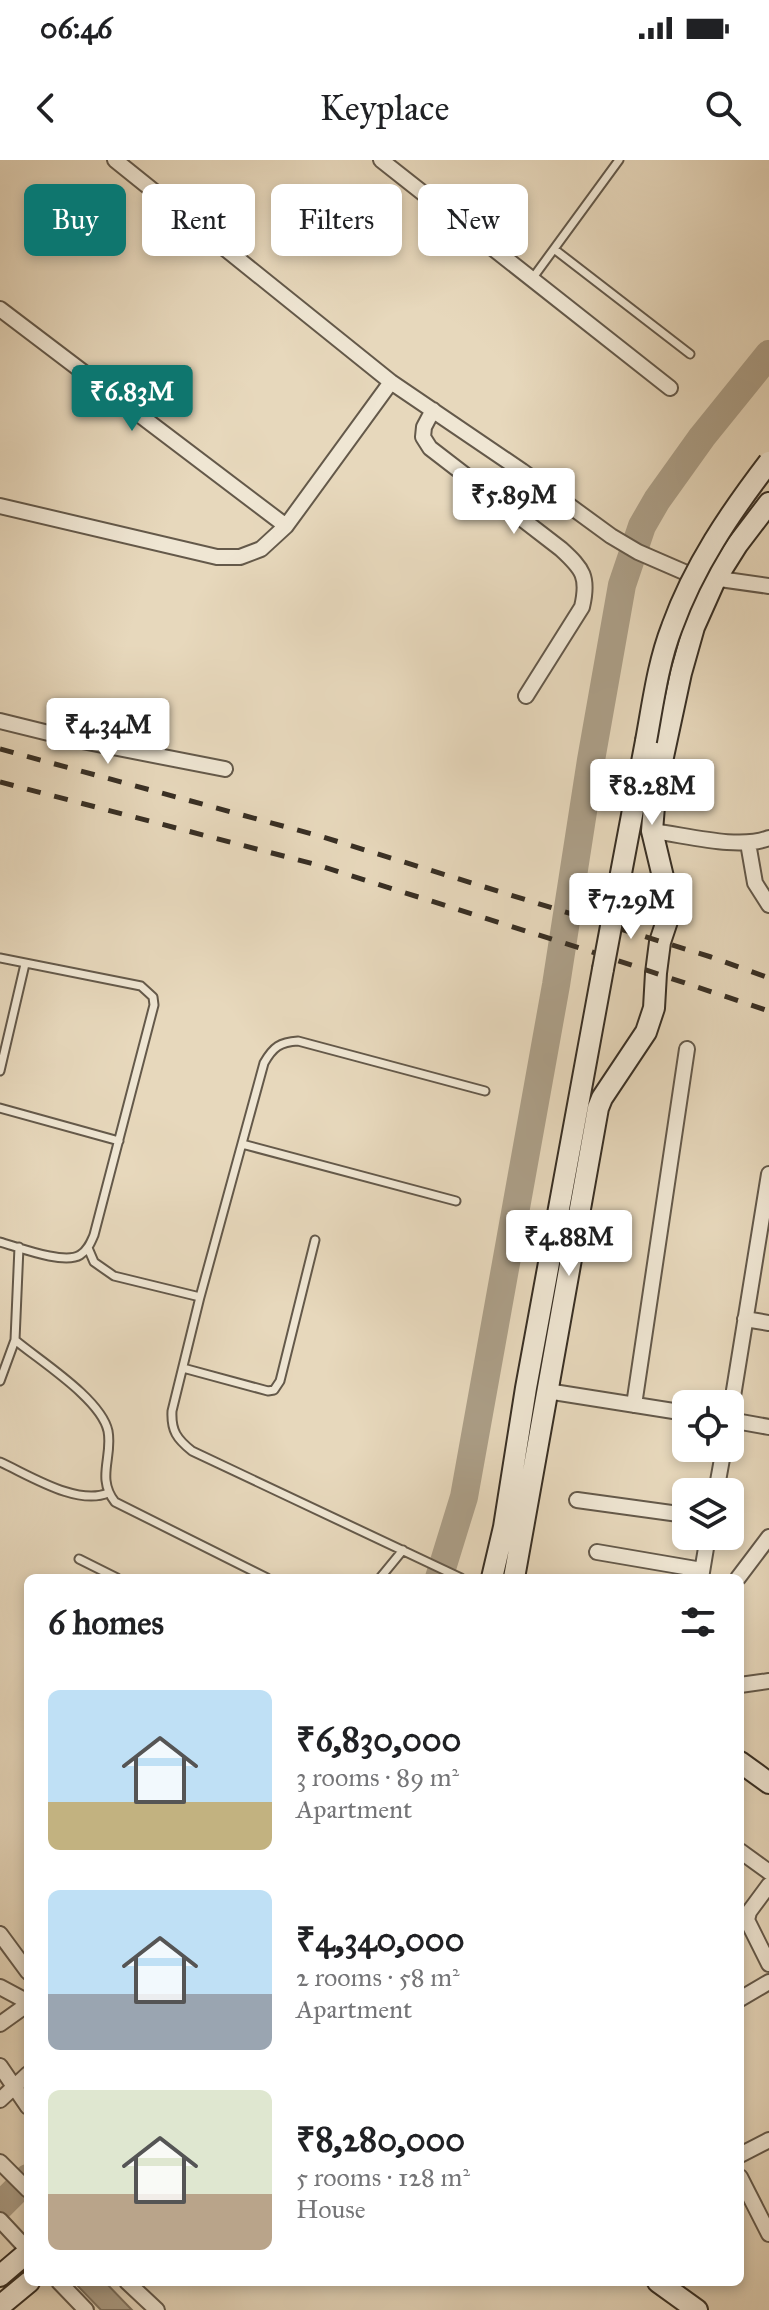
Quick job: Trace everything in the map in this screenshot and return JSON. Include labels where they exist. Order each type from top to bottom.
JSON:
[{"type":"street","points":[[115,160],[391,382],[611,536],[638,552],[691,575],[769,586]]},
{"type":"street","points":[[381,160],[670,388]]},
{"type":"street","points":[[0,309],[286,526]]},
{"type":"street","points":[[0,506],[217,557],[240,557],[261,549],[286,526],[391,382]]},
{"type":"street","points":[[433,410],[424,427],[423,437],[430,448],[561,549],[577,563],[585,578],[582,607],[526,696]]},
{"type":"street","points":[[493,1574],[658,679],[671,628],[707,550],[769,462]]},
{"type":"street","points":[[515,1574],[598,1108],[646,1032],[654,1008],[660,942],[668,918],[669,902],[652,831],[655,794],[681,673],[694,627],[715,580],[769,503]]},
{"type":"street","points":[[0,721],[77,740],[225,769]]},
{"type":"street","points":[[652,831],[748,843],[769,838]]},
{"type":"street","points":[[748,843],[755,883],[769,905]]},
{"type":"street","points":[[634,1405],[687,1049]]},
{"type":"street","points":[[734,1390],[769,1174]]},
{"type":"street","points":[[745,1319],[769,1323]]},
{"type":"street","points":[[547,1391],[672,1411]]},
{"type":"street","points":[[744,1421],[769,1427]]},
{"type":"street","points":[[577,1500],[672,1513]]},
{"type":"street","points":[[741,1574],[769,1537]]},
{"type":"street","points":[[597,1552],[702,1574],[706,1550]]},
{"type":"street","points":[[744,1684],[769,1681]]},
{"type":"street","points":[[744,1765],[769,1783]]},
{"type":"street","points":[[744,1854],[769,1872]]},
{"type":"street","points":[[769,1885],[749,1912],[747,1920],[769,1964]]},
{"type":"street","points":[[0,1934],[24,1967]]},
{"type":"street","points":[[744,1997],[769,1982]]},
{"type":"street","points":[[0,1987],[24,2001]]},
{"type":"street","points":[[1,2021],[24,2006]]},
{"type":"street","points":[[0,2066],[24,2101]]},
{"type":"street","points":[[0,2100],[24,2078]]},
{"type":"street","points":[[744,2153],[769,2140]]},
{"type":"street","points":[[1,2164],[24,2186]]},
{"type":"street","points":[[744,2185],[769,2234]]},
{"type":"street","points":[[2,2222],[24,2247]]},
{"type":"street","points":[[0,2276],[24,2255]]},
{"type":"street","points":[[0,2306],[24,2286]]},
{"type":"street","points":[[63,2286],[86,2310]]},
{"type":"street","points":[[131,2286],[157,2310]]},
{"type":"street","points":[[664,2286],[697,2310]]},
{"type":"lane","points":[[532,279],[619,160]]},
{"type":"lane","points":[[554,249],[690,354]]},
{"type":"lane","points":[[0,958],[141,986],[153,997],[154,1005],[88,1248],[79,1256],[65,1259],[0,1242]]},
{"type":"lane","points":[[0,1071],[25,964]]},
{"type":"lane","points":[[454,1574],[315,1511],[184,1445],[171,1426],[200,1297],[264,1063],[271,1050],[283,1042],[298,1041],[485,1091]]},
{"type":"lane","points":[[0,1108],[119,1141]]},
{"type":"lane","points":[[242,1144],[456,1201]]},
{"type":"lane","points":[[183,1368],[274,1390],[280,1381],[315,1240]]},
{"type":"lane","points":[[0,1381],[15,1340],[19,1247]]},
{"type":"lane","points":[[88,1248],[94,1262],[114,1276],[200,1297]]},
{"type":"lane","points":[[15,1340],[101,1415],[108,1431],[105,1482],[115,1502],[259,1574]]},
{"type":"lane","points":[[0,1462],[76,1496],[97,1497],[108,1493]]},
{"type":"lane","points":[[383,1574],[403,1550]]},
{"type":"lane","points":[[79,1559],[109,1574]]},
{"type":"shaded area","points":[[78,2286],[109,2286],[132,2310],[101,2310]]},
{"type":"waterway","points":[[440,1574],[464,1497],[556,985],[622,585],[642,526],[657,500],[702,437],[769,354]]},
{"type":"waterway","points":[[0,2206],[24,2182]]},
{"type":"railway","points":[[0,749],[323,837],[711,957],[769,978]]},
{"type":"railway","points":[[0,782],[314,864],[769,1011]]}]
